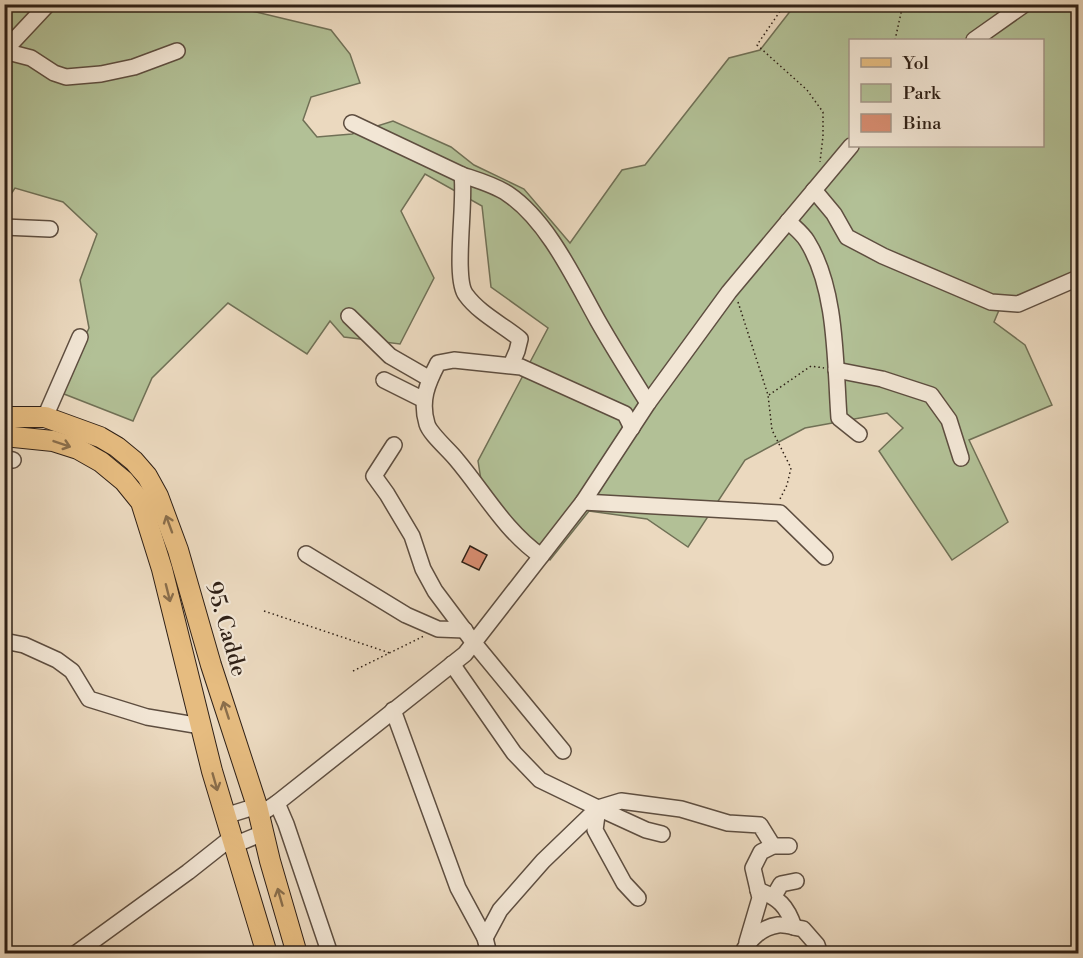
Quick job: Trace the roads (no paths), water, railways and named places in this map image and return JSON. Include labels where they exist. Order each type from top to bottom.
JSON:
[{"type":"main road","name":"95. Cadde","points":[[4,417],[45,417],[100,437],[134,460],[147,476],[158,496],[178,550],[259,818],[297,954]]},
{"type":"main road","name":"95. Cadde","points":[[4,436],[53,441],[78,449],[101,462],[124,481],[141,502],[162,569],[225,816],[267,954]]},
{"type":"street","points":[[48,4],[4,51],[31,58],[54,73],[66,77],[101,74],[134,67],[177,51]]},
{"type":"street","points":[[975,39],[1025,4]]},
{"type":"street","points":[[352,123],[508,194],[531,215],[555,247],[648,403]]},
{"type":"street","points":[[75,954],[233,842],[277,803],[465,654],[470,636],[541,556],[583,502],[648,403],[734,287],[850,147]]},
{"type":"street","points":[[462,175],[464,190],[460,229],[460,271],[464,294],[482,311],[520,339],[518,351],[511,364]]},
{"type":"street","points":[[814,189],[834,214],[847,237],[882,256],[991,302],[1018,304],[1078,278]]},
{"type":"street","points":[[788,221],[807,240],[822,274],[832,321],[839,418],[859,434]]},
{"type":"street","points":[[4,227],[50,229]]},
{"type":"street","points":[[349,316],[390,356],[430,379]]},
{"type":"street","points":[[45,417],[80,337]]},
{"type":"street","points":[[541,556],[524,544],[463,467],[427,428],[423,408],[426,387],[438,363],[453,360],[511,364],[521,367],[625,414],[632,428]]},
{"type":"street","points":[[836,370],[882,379],[931,394],[949,420],[961,458]]},
{"type":"street","points":[[384,380],[424,400]]},
{"type":"street","points":[[394,445],[374,476],[412,536],[423,569],[435,591],[563,751]]},
{"type":"street","points":[[583,502],[780,513],[825,557]]},
{"type":"street","points":[[306,554],[406,615],[438,629],[470,636]]},
{"type":"street","points":[[4,641],[24,645],[57,660],[72,671],[89,699],[121,711],[201,726]]},
{"type":"street","points":[[452,664],[514,753],[540,780],[646,830],[662,834]]},
{"type":"street","points":[[393,710],[458,888],[485,938],[489,954]]},
{"type":"street","points":[[485,938],[500,910],[543,861],[598,808],[621,801],[681,809],[728,823],[760,825],[773,846]]},
{"type":"street","points":[[277,803],[330,954]]},
{"type":"street","points":[[598,808],[595,830],[624,884],[638,898]]},
{"type":"street","points":[[225,816],[259,818]]},
{"type":"street","points":[[744,948],[760,898],[753,868],[762,852],[773,846],[789,846]]},
{"type":"street","points":[[774,896],[782,884],[796,881]]},
{"type":"street","points":[[758,890],[774,896],[789,912],[794,927]]},
{"type":"street","points":[[744,948],[759,934],[778,925],[803,929],[817,945],[820,954]]}]
